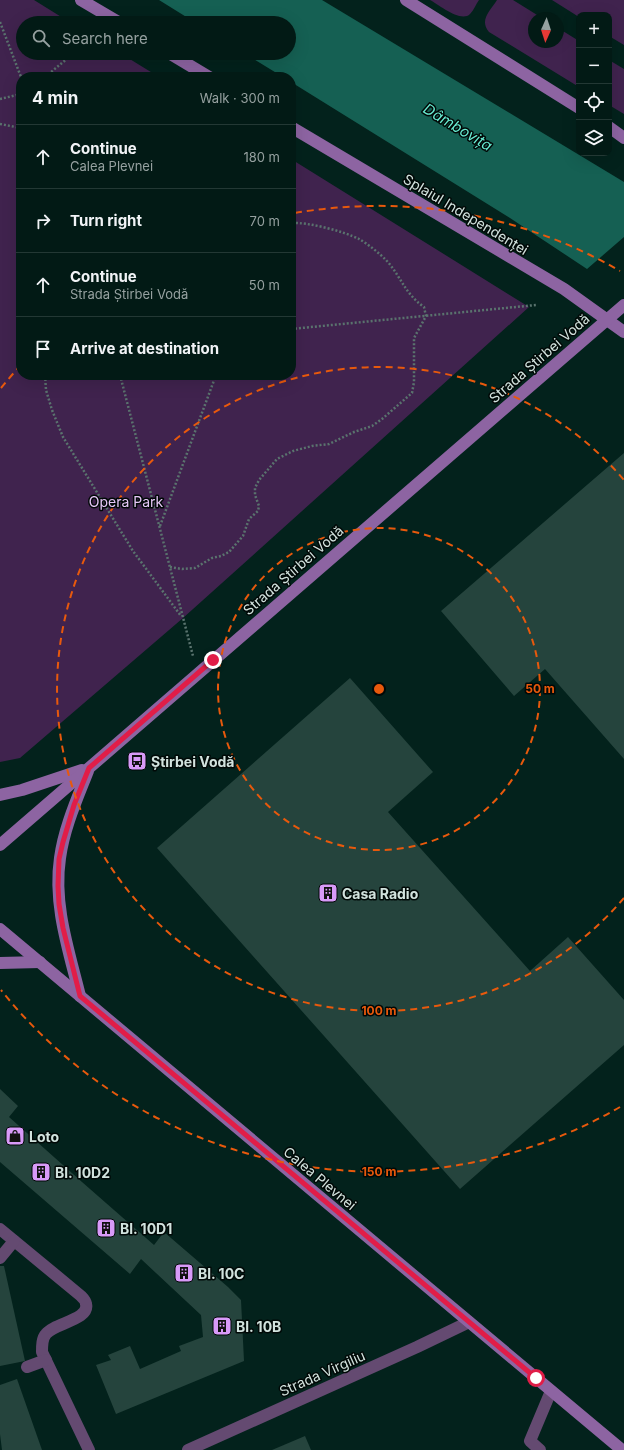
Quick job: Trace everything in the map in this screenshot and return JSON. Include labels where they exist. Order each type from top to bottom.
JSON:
[{"type":"main road","points":[[81,0],[108,16]]},
{"type":"main road","points":[[406,0],[576,106]]},
{"type":"main road","points":[[181,60],[201,72]]},
{"type":"main road","name":"Splaiul Independenței","points":[[296,129],[564,289],[624,332]]},
{"type":"main road","points":[[612,129],[624,138]]},
{"type":"main road","name":"Strada Știrbei Vodă","points":[[0,845],[624,305]]},
{"type":"main road","points":[[0,795],[22,790],[89,768]]},
{"type":"main road","points":[[80,996],[63,928],[59,904],[59,859],[74,805],[89,768]]},
{"type":"main road","name":"Calea Plevnei","points":[[0,929],[622,1450]]},
{"type":"main road","points":[[0,963],[40,962]]},
{"type":"street","points":[[0,1229],[81,1296],[86,1303],[86,1310],[82,1316],[51,1329],[44,1335],[42,1352],[89,1450]]},
{"type":"street","points":[[0,1258],[14,1241]]},
{"type":"street","name":"Strada Virgiliu","points":[[188,1450],[469,1322]]},
{"type":"street","points":[[27,1367],[46,1360]]},
{"type":"street","points":[[540,1450],[530,1441],[551,1391]]},
{"type":"path","points":[[0,22],[19,72]]},
{"type":"path","points":[[51,72],[66,60]]},
{"type":"path","points":[[0,99],[16,95]]},
{"type":"path","points":[[0,124],[16,127]]},
{"type":"path","points":[[170,567],[182,569],[194,568],[212,558],[229,552],[243,536],[250,519],[258,511],[259,506],[255,495],[255,488],[259,480],[276,459],[293,451],[312,446],[329,444],[354,432],[372,426],[412,392],[414,382],[414,338],[426,316],[424,307],[414,300],[407,292],[386,260],[360,240],[339,232],[300,222],[296,222]]},
{"type":"path","points":[[296,329],[536,305]]},
{"type":"path","points":[[45,380],[46,390],[52,410],[63,437],[133,551],[183,618]]},
{"type":"path","points":[[121,380],[197,673]]},
{"type":"path","points":[[159,527],[214,380]]},
{"type":"green space","name":"Opera Park","points":[[0,0],[34,0],[60,16],[16,16],[16,60],[131,60],[151,72],[16,72],[16,380],[296,380],[296,162],[529,307],[183,618],[20,758],[0,762]]},
{"type":"green space","points":[[430,0],[479,0],[470,14],[461,16],[450,12]]},
{"type":"green space","points":[[497,0],[513,0],[532,12],[528,12],[528,48],[564,48],[564,32],[576,39],[576,85],[489,32],[486,28],[485,20]]},
{"type":"green space","points":[[552,0],[624,0],[624,45],[612,38],[612,12],[576,12],[576,15]]},
{"type":"green space","points":[[612,62],[624,69],[624,114],[612,107]]},
{"type":"water","name":"Dâmbovița","points":[[159,0],[322,0],[576,153],[576,156],[581,156],[624,182],[624,237],[587,269],[510,218],[296,85],[296,72],[275,72],[255,60],[296,60],[296,16],[185,16]]},
{"type":"building","points":[[624,453],[624,759],[545,669],[514,696],[441,611]]},
{"type":"building","name":"Casa Radio","points":[[350,678],[433,772],[388,812],[530,971],[568,937],[624,1000],[624,1045],[460,1189],[157,848]]},
{"type":"building","points":[[0,1089],[18,1106],[9,1117],[82,1182],[154,1245],[164,1232],[241,1300],[244,1361],[116,1414],[96,1365],[111,1360],[108,1355],[130,1346],[140,1369],[181,1351],[179,1346],[203,1337],[201,1315],[141,1259],[130,1274],[0,1162]]},
{"type":"building","points":[[0,1266],[4,1266],[25,1361],[0,1366]]},
{"type":"building","points":[[17,1379],[42,1450],[2,1450],[0,1434],[0,1385]]},
{"type":"building","points":[[305,1436],[311,1450],[272,1450]]},
{"type":"place","name":"Știrbei Vodă","points":[[137,761]]},
{"type":"place","name":"Casa Radio","points":[[328,893]]},
{"type":"place","name":"Loto","points":[[15,1136]]},
{"type":"place","name":"Bl. 10D2","points":[[41,1172]]},
{"type":"place","name":"Bl. 10D1","points":[[106,1228]]},
{"type":"place","name":"Bl. 10C","points":[[184,1273]]},
{"type":"place","name":"Bl. 10B","points":[[222,1326]]},
{"type":"route","points":[[213,660],[89,768],[74,805],[59,859],[58,886],[63,928],[80,996],[536,1378]]}]
